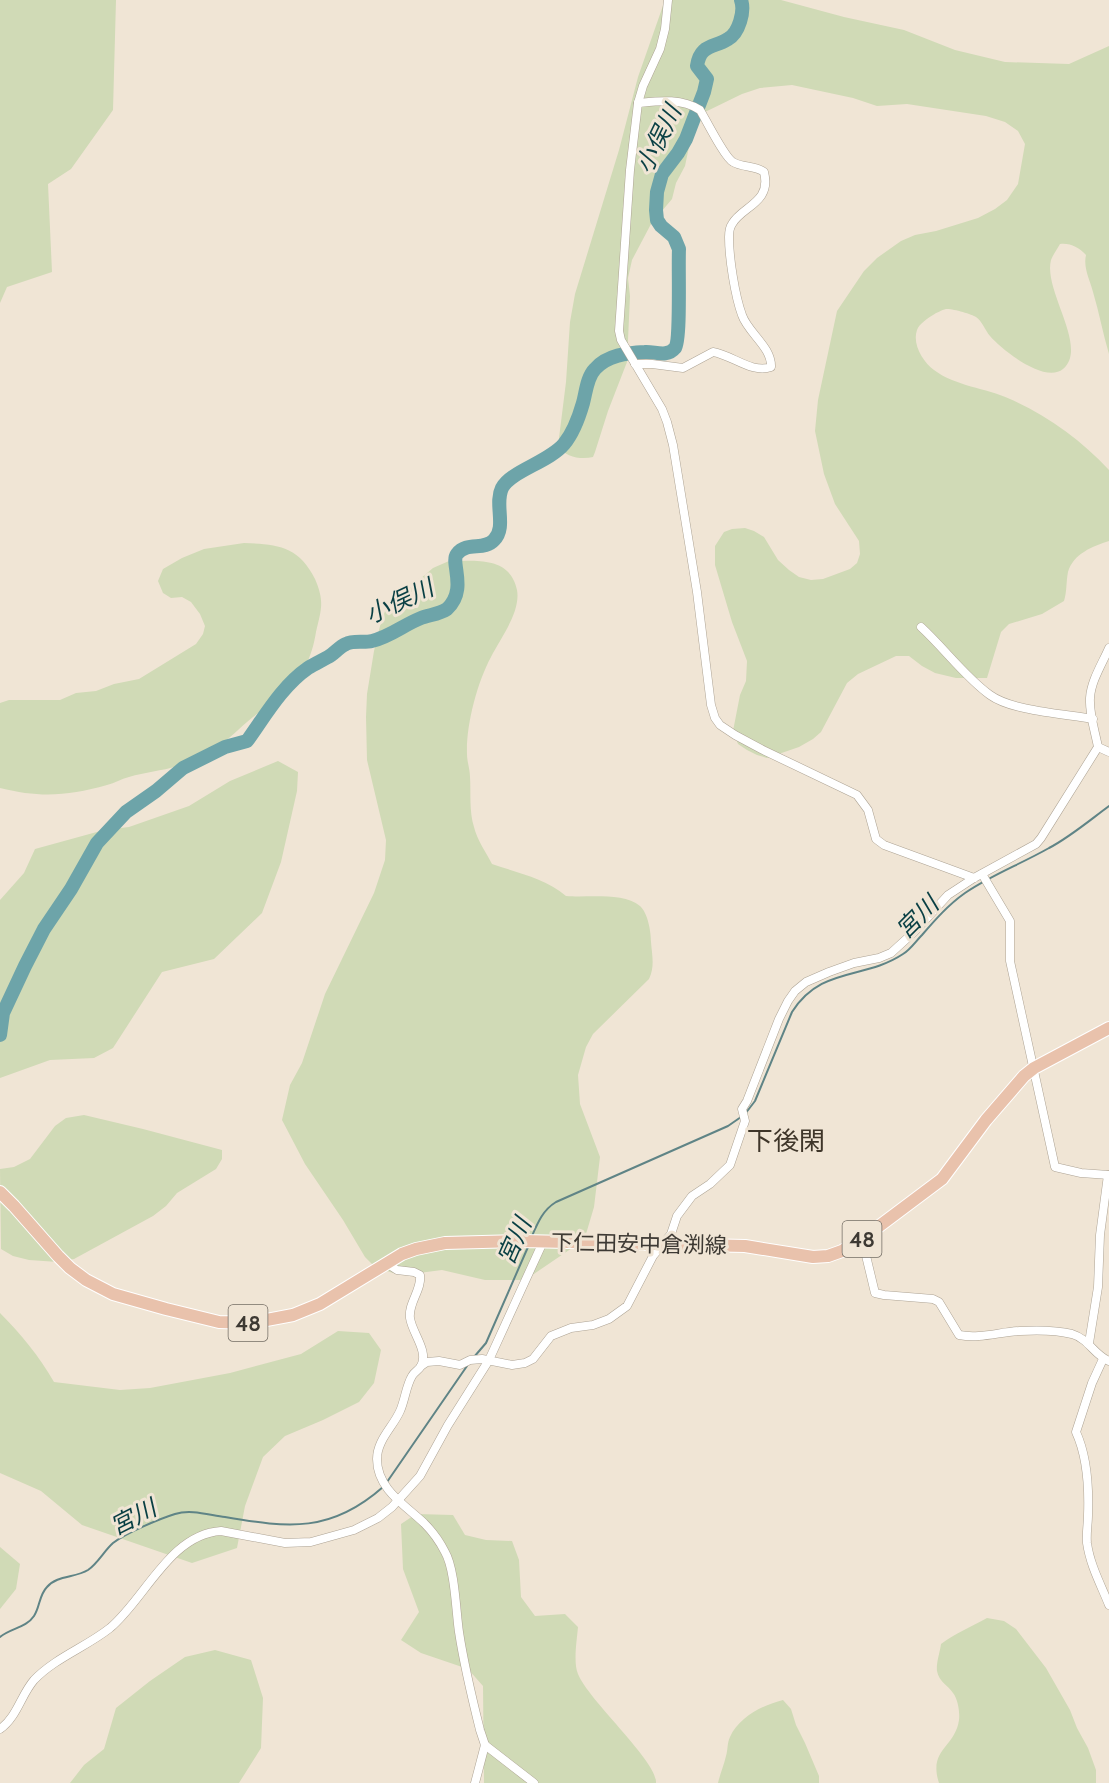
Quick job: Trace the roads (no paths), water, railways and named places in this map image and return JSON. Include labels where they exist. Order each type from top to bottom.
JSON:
[{"type":"main road","name":"下仁田安中倉渕線","points":[[0,1192],[64,1262],[86,1280],[113,1294],[166,1310],[219,1322],[250,1323],[293,1315],[320,1304],[402,1254],[438,1244],[523,1241],[745,1246],[813,1257],[828,1256],[862,1239],[942,1179],[1024,1076],[1034,1068],[1109,1028]]},
{"type":"street","points":[[668,0],[660,49],[643,86],[638,104],[630,170],[619,331],[621,340],[662,409],[673,445],[697,592],[711,705],[715,718],[735,735],[856,795],[868,810],[876,839],[884,846],[978,876],[992,891],[1010,921],[1010,961],[1055,1167],[1081,1173],[1108,1175],[1100,1236],[1098,1287],[1089,1343]]},
{"type":"street","points":[[635,364],[683,368],[714,352],[761,368],[768,369],[772,363],[743,317],[729,238],[732,224],[752,207],[763,191],[764,172],[730,161],[700,110],[692,105],[667,101],[638,104]]},
{"type":"street","points":[[921,627],[990,695],[1005,703],[1038,711],[1093,719]]},
{"type":"street","points":[[475,1783],[485,1745],[459,1635],[449,1559],[428,1528],[396,1499],[378,1472],[379,1446],[400,1411],[412,1376],[427,1362],[439,1361],[460,1365],[470,1360],[512,1365],[525,1363],[533,1359],[551,1336],[571,1328],[593,1325],[609,1319],[627,1306],[653,1256],[671,1234],[677,1216],[692,1196],[710,1184],[730,1165],[744,1121],[742,1109],[779,1019],[795,991],[806,982],[829,972],[891,953],[948,895],[1036,844],[1098,747],[1090,698],[1092,685],[1109,648]]},
{"type":"street","points":[[1098,747],[1109,752]]},
{"type":"street","points":[[862,1239],[875,1293],[933,1299],[939,1302],[959,1335],[973,1337],[1048,1330],[1074,1335],[1089,1343],[1106,1360],[1092,1383],[1076,1432],[1082,1445],[1086,1477],[1088,1514],[1086,1540],[1090,1559],[1109,1605]]},
{"type":"street","points":[[0,1729],[11,1718],[29,1687],[39,1676],[103,1634],[117,1622],[176,1553],[200,1536],[221,1531],[285,1543],[311,1542],[354,1530],[378,1518],[420,1476],[485,1360],[540,1242]]},
{"type":"street","points":[[388,1264],[398,1270],[420,1275],[421,1281],[410,1312],[411,1324],[422,1352],[421,1366]]},
{"type":"street","points":[[485,1745],[534,1783]]},
{"type":"waterway","name":"小俣川","points":[[0,1035],[3,1013],[44,929],[71,889],[97,843],[126,812],[183,768],[225,747],[247,741],[290,683],[343,645],[379,639],[424,617],[447,609],[453,601],[458,585],[455,558],[457,554],[466,548],[490,543],[498,535],[500,529],[499,501],[502,488],[513,476],[549,456],[564,444],[576,424],[592,372],[600,364],[618,356],[645,352],[668,353],[675,348],[679,317],[679,249],[674,237],[657,220],[657,192],[662,174],[686,139],[704,92],[707,79],[697,66],[701,54],[704,50],[728,39],[735,32],[742,16],[741,0]]},
{"type":"waterway","name":"宮川","points":[[745,1114],[755,1101],[792,1012],[803,997],[830,980],[873,968],[903,954],[947,908],[965,893],[1057,844],[1109,806]]},
{"type":"waterway","name":"宮川","points":[[532,1236],[544,1213],[556,1202],[728,1126],[741,1117]]},
{"type":"waterway","name":"宮川","points":[[474,1357],[486,1343],[528,1247]]},
{"type":"waterway","name":"宮川","points":[[387,1482],[467,1366]]},
{"type":"waterway","name":"宮川","points":[[0,1637],[31,1620],[42,1594],[51,1583],[88,1570],[113,1543],[160,1519],[175,1514],[194,1512],[248,1521],[308,1523],[327,1520],[345,1513],[383,1487]]},
{"type":"district","name":"下後閑","points":[[786,1141]]}]
